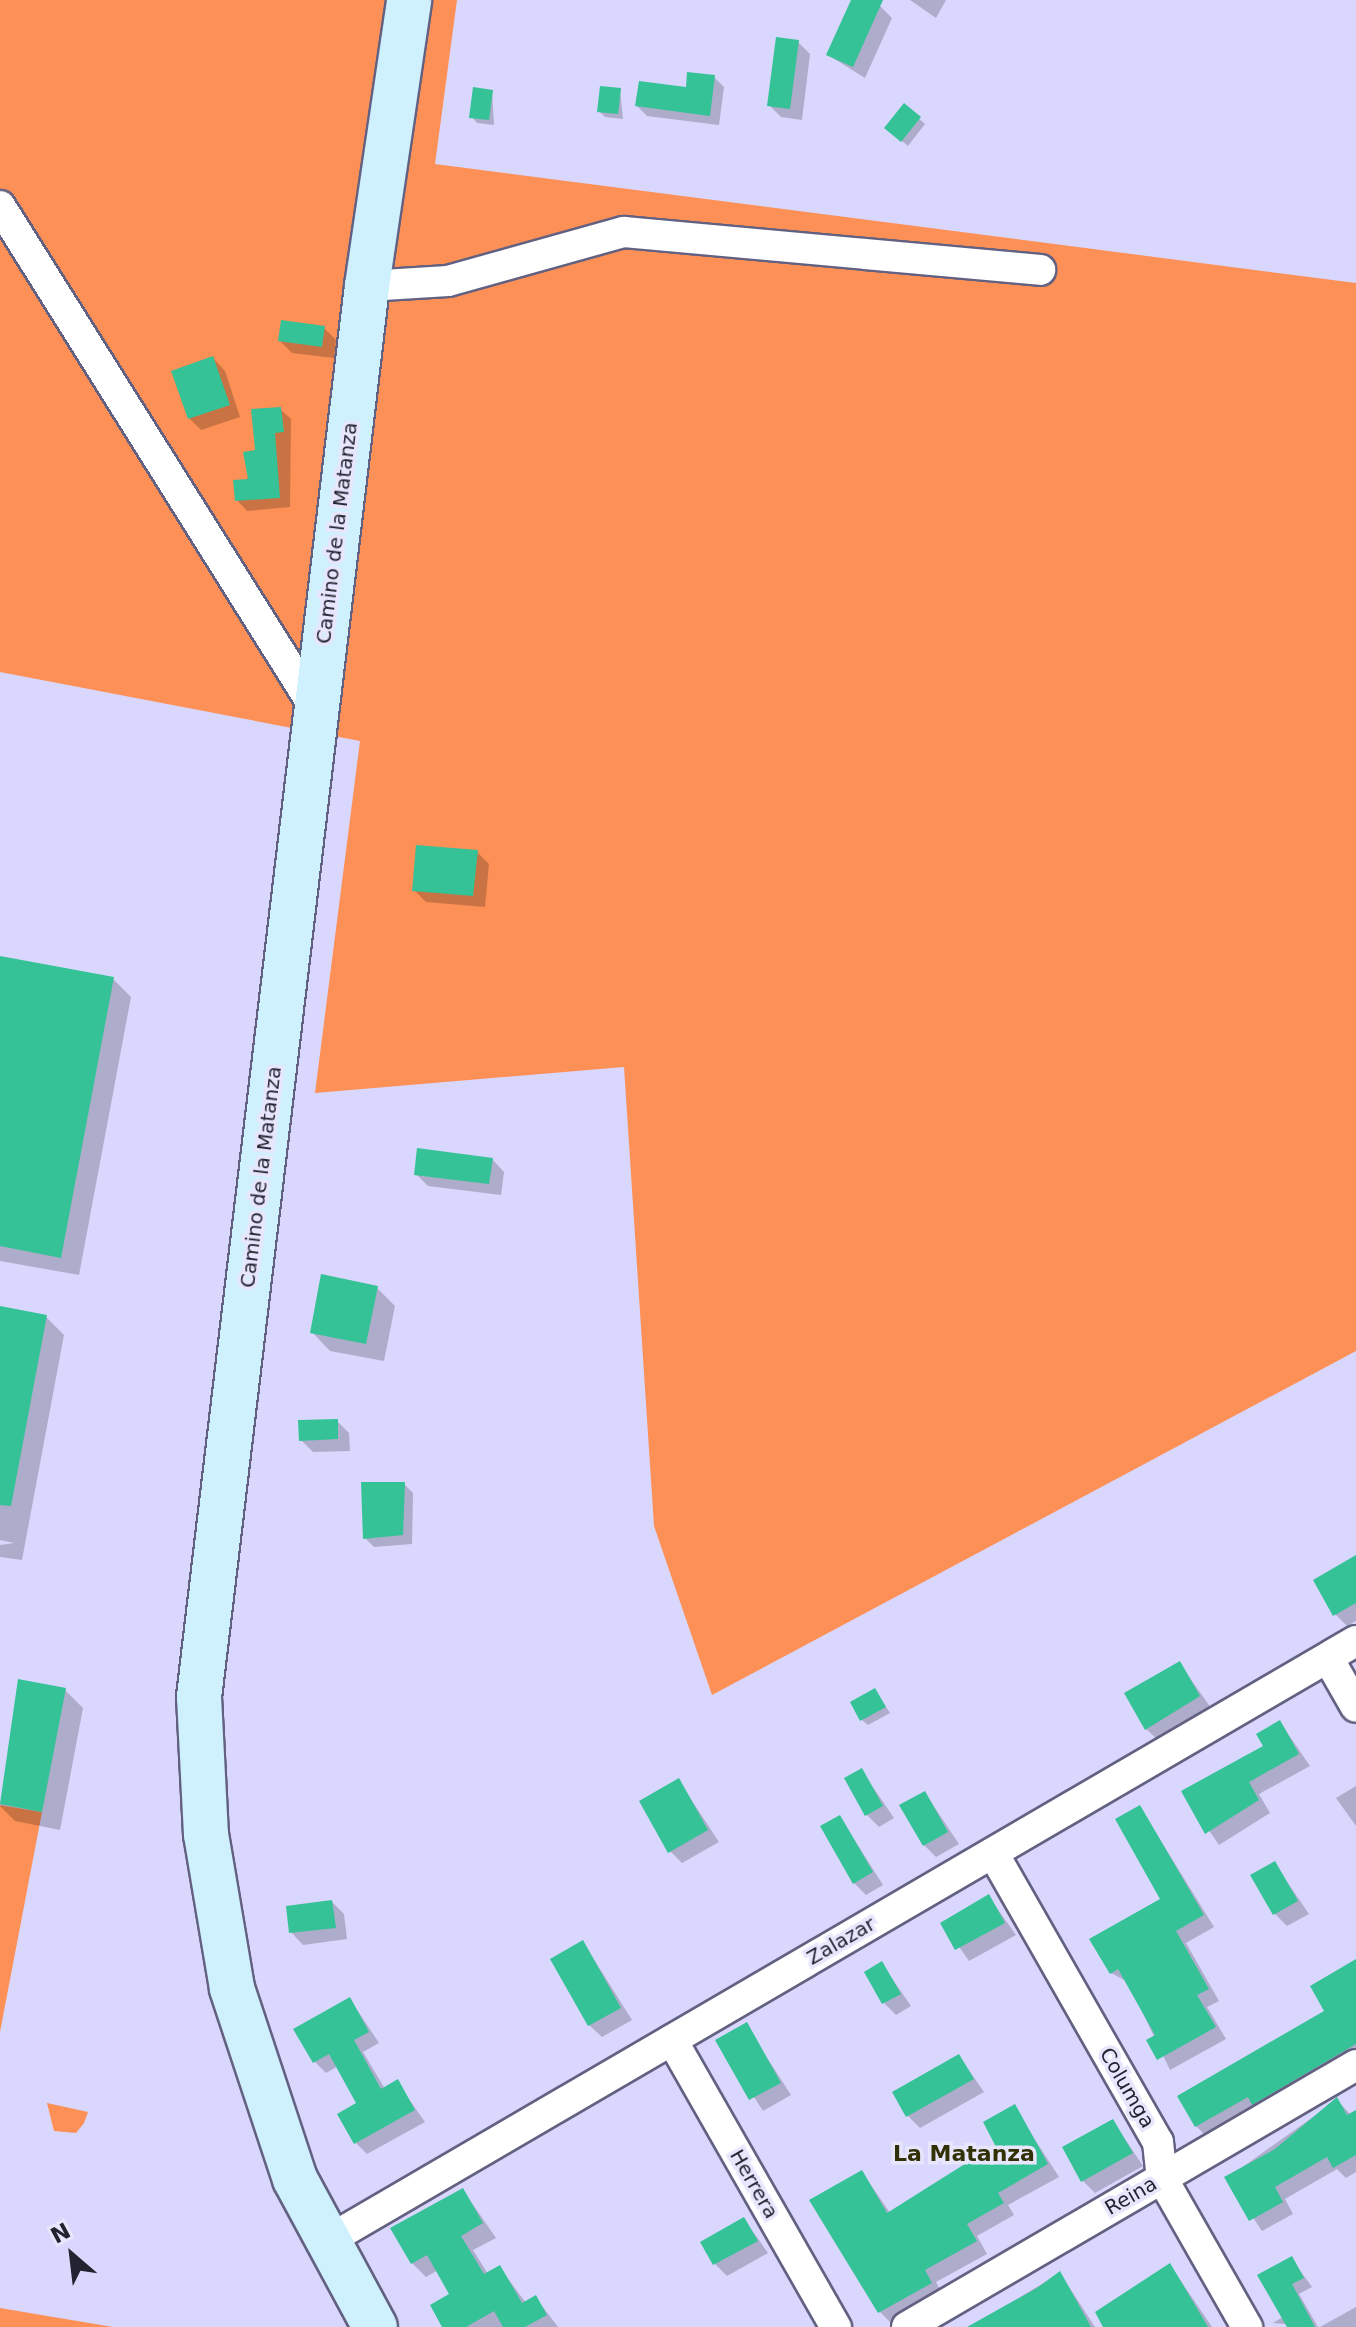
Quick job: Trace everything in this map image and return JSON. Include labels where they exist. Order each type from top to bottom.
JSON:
[{"type":"street","name":"Camino de la Matanza","points":[[375,2327],[295,2179],[232,1988],[206,1835],[199,1697],[367,286],[409,0]]},
{"type":"street","points":[[0,206],[315,708]]},
{"type":"street","points":[[367,286],[448,281],[624,232],[1040,270]]},
{"type":"street","name":"Zalazar","points":[[327,2241],[1356,1641]]},
{"type":"street","points":[[1328,1658],[1356,1707]]},
{"type":"street","name":"Columga","points":[[993,1853],[1158,2142],[1162,2178],[1247,2327]]},
{"type":"street","name":"Herrera","points":[[672,2040],[836,2327]]},
{"type":"street","name":"Reina","points":[[907,2327],[1356,2065]]},
{"type":"shaded area","points":[[0,0],[457,0],[435,164],[1356,283],[1356,1351],[712,1695],[654,1526],[624,1067],[315,1093],[360,741],[0,672]]},
{"type":"shaded area","points":[[0,1805],[42,1812],[0,2032]]},
{"type":"shaded area","points":[[47,2103],[88,2112],[84,2123],[76,2133],[54,2131]]},
{"type":"shaded area","points":[[0,2308],[113,2327],[0,2327]]},
{"type":"building","points":[[851,0],[883,0],[853,67],[826,55]]},
{"type":"building","points":[[776,37],[799,40],[790,109],[767,106]]},
{"type":"building","points":[[687,72],[715,75],[710,116],[635,106],[639,81],[686,87]]},
{"type":"building","points":[[600,86],[621,88],[618,114],[597,112]]},
{"type":"building","points":[[473,87],[493,90],[489,120],[469,118]]},
{"type":"building","points":[[904,103],[921,117],[901,142],[884,128]]},
{"type":"building","points":[[281,320],[325,326],[322,347],[278,341]]},
{"type":"building","points":[[213,356],[230,405],[188,419],[171,371]]},
{"type":"building","points":[[281,407],[284,432],[275,433],[280,498],[235,501],[233,480],[248,479],[243,452],[255,450],[251,409]]},
{"type":"building","points":[[416,845],[478,850],[473,896],[412,891]]},
{"type":"building","points":[[0,956],[114,977],[61,1258],[0,1246]]},
{"type":"building","points":[[417,1148],[493,1158],[489,1184],[414,1175]]},
{"type":"building","points":[[321,1274],[378,1286],[366,1344],[310,1333]]},
{"type":"building","points":[[0,1306],[47,1315],[11,1506],[0,1505]]},
{"type":"building","points":[[338,1419],[338,1439],[299,1441],[298,1420]]},
{"type":"building","points":[[361,1482],[405,1482],[403,1535],[363,1539]]},
{"type":"building","points":[[1356,1555],[1356,1603],[1333,1616],[1313,1580]]},
{"type":"building","points":[[1180,1661],[1200,1696],[1145,1730],[1124,1693]]},
{"type":"building","points":[[18,1679],[66,1688],[42,1812],[0,1804]]},
{"type":"building","points":[[875,1688],[886,1707],[860,1721],[850,1702]]},
{"type":"building","points":[[1280,1720],[1299,1754],[1249,1782],[1259,1800],[1205,1834],[1181,1791],[1263,1746],[1256,1734]]},
{"type":"building","points":[[862,1768],[883,1806],[865,1816],[844,1778]]},
{"type":"building","points":[[679,1778],[708,1830],[668,1853],[639,1801]]},
{"type":"building","points":[[925,1791],[948,1832],[923,1846],[899,1805]]},
{"type":"building","points":[[1140,1805],[1204,1915],[1176,1931],[1209,1989],[1197,1995],[1216,2027],[1157,2060],[1146,2040],[1155,2035],[1118,1969],[1110,1974],[1089,1939],[1160,1899],[1115,1819]]},
{"type":"building","points":[[840,1815],[873,1872],[853,1884],[820,1826]]},
{"type":"building","points":[[1275,1861],[1298,1901],[1273,1915],[1250,1875]]},
{"type":"building","points":[[989,1894],[1005,1923],[955,1950],[940,1923]]},
{"type":"building","points":[[332,1900],[336,1928],[289,1933],[286,1906]]},
{"type":"building","points":[[583,1940],[621,2008],[588,2026],[550,1959]]},
{"type":"building","points":[[1356,1959],[1356,2044],[1252,2105],[1248,2097],[1195,2127],[1177,2096],[1324,2011],[1310,1986]]},
{"type":"building","points":[[882,1961],[901,1994],[882,2004],[864,1972]]},
{"type":"building","points":[[350,1997],[369,2032],[354,2040],[381,2089],[398,2079],[415,2110],[354,2144],[337,2114],[356,2103],[329,2054],[313,2063],[293,2029]]},
{"type":"building","points":[[747,2022],[781,2083],[749,2100],[715,2040]]},
{"type":"building","points":[[959,2054],[974,2079],[906,2117],[892,2092]]},
{"type":"building","points":[[1337,2097],[1347,2115],[1356,2110],[1356,2155],[1333,2168],[1327,2157],[1275,2187],[1283,2202],[1249,2221],[1224,2177],[1275,2149]]},
{"type":"building","points":[[1015,2104],[1048,2164],[998,2193],[1004,2203],[967,2224],[977,2241],[925,2270],[932,2283],[878,2313],[809,2200],[862,2170],[887,2213],[995,2145],[983,2122]]},
{"type":"building","points":[[1113,2119],[1133,2153],[1081,2182],[1062,2147]]},
{"type":"building","points":[[463,2188],[483,2223],[461,2236],[484,2274],[500,2265],[522,2303],[536,2295],[547,2315],[525,2327],[503,2327],[494,2311],[466,2327],[442,2327],[430,2305],[449,2294],[427,2255],[411,2264],[390,2228]]},
{"type":"building","points":[[744,2217],[758,2241],[713,2265],[700,2242]]},
{"type":"building","points":[[1292,2256],[1304,2278],[1292,2284],[1315,2327],[1287,2327],[1257,2275]]},
{"type":"building","points":[[1170,2263],[1208,2327],[1103,2327],[1095,2312]]},
{"type":"building","points":[[1060,2271],[1091,2327],[967,2327],[1037,2288]]},
{"type":"district","name":"La Matanza","points":[[964,2154]]}]
